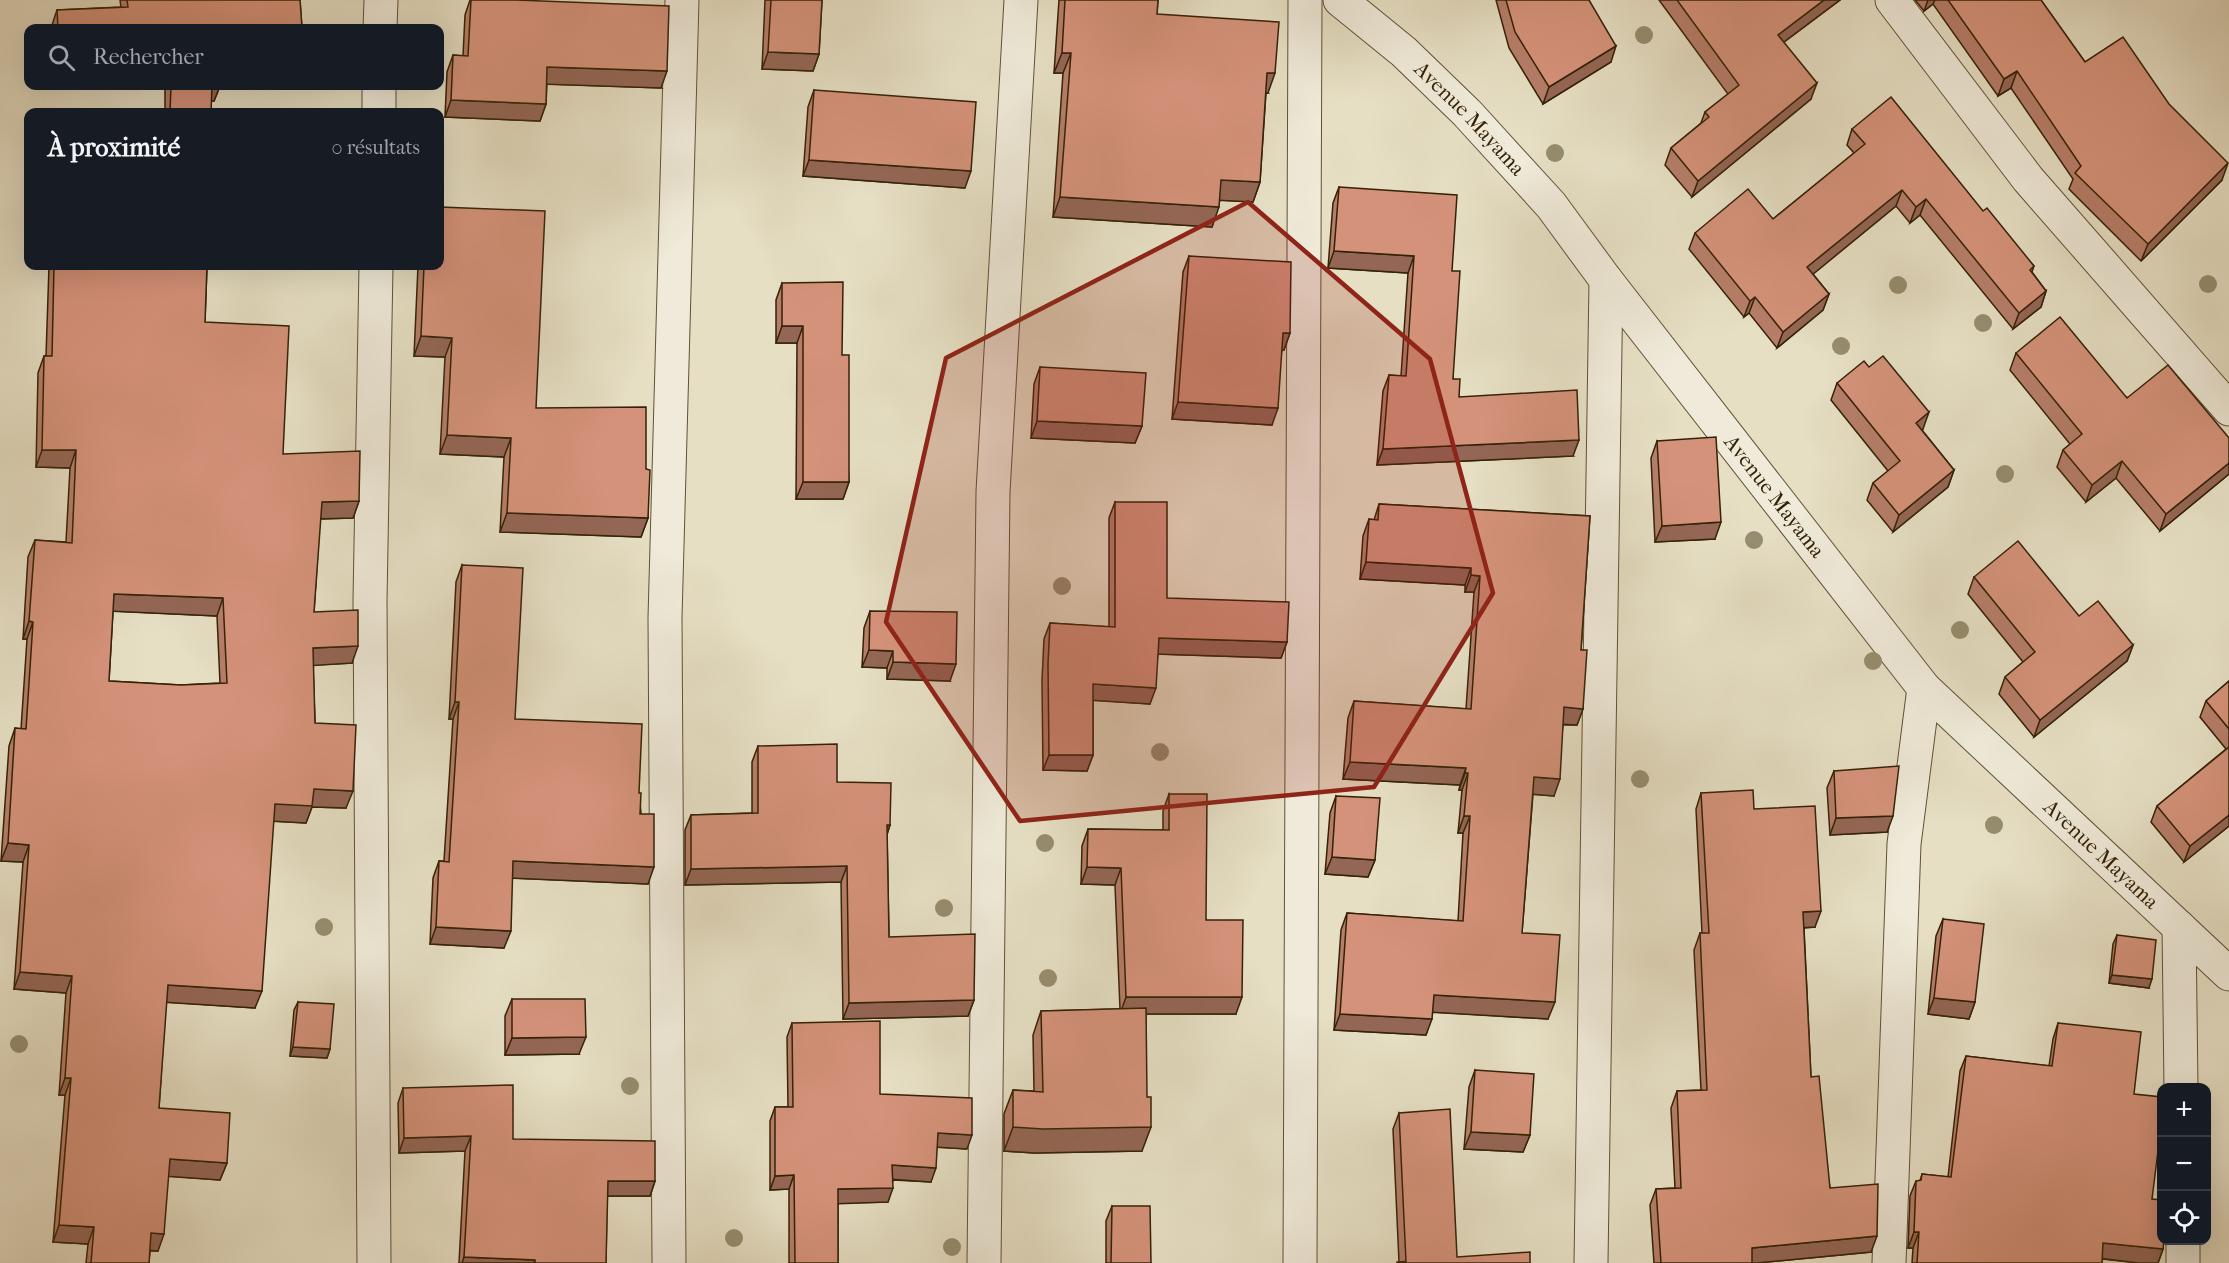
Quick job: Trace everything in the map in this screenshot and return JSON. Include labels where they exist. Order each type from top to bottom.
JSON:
[{"type":"street","points":[[380,24],[381,0]]},
{"type":"street","points":[[669,1263],[664,618],[682,0]]},
{"type":"street","points":[[984,1263],[993,492],[1021,0]]},
{"type":"street","points":[[1300,1263],[1305,0]]},
{"type":"street","name":"Avenue Mayama","points":[[1340,0],[1404,52],[1467,113],[1551,205],[1606,280],[1924,688],[2229,974]]},
{"type":"street","points":[[1892,0],[2028,179],[2229,409]]},
{"type":"street","points":[[379,90],[379,108]]},
{"type":"street","points":[[374,1263],[370,602],[376,270]]},
{"type":"street","points":[[1592,1263],[1606,280]]},
{"type":"street","points":[[1889,1263],[1904,844],[1924,688]]},
{"type":"street","points":[[2179,927],[2181,1083]]},
{"type":"street","points":[[2183,1245],[2183,1263]]},
{"type":"highlighted area","points":[[1248,202],[1430,359],[1493,593],[1374,787],[1020,821],[886,622],[946,358]]},
{"type":"building","points":[[127,0],[300,0],[302,24],[58,24],[57,10],[128,7]]},
{"type":"building","points":[[471,0],[669,6],[667,71],[547,67],[546,104],[451,100],[453,55],[468,56]]},
{"type":"building","points":[[771,0],[822,0],[819,54],[768,52]]},
{"type":"building","points":[[1065,0],[1158,0],[1157,14],[1279,22],[1275,73],[1267,73],[1260,182],[1221,180],[1219,207],[1060,197],[1071,53],[1062,53]]},
{"type":"building","points":[[1506,0],[1589,0],[1616,46],[1549,87],[1515,32]]},
{"type":"building","points":[[1677,0],[1824,0],[1778,35],[1817,83],[1698,181],[1671,148],[1709,117],[1705,112],[1739,85]]},
{"type":"building","points":[[1948,0],[2041,0],[2085,62],[2123,37],[2169,104],[2228,163],[2148,244],[2075,173],[2081,166],[2017,71],[2004,79]]},
{"type":"building","points":[[171,90],[212,90],[211,108],[170,108]]},
{"type":"building","points":[[814,90],[976,102],[971,171],[809,160]]},
{"type":"building","points":[[1891,97],[1983,211],[1987,208],[2034,266],[2030,270],[2046,291],[2019,313],[1926,199],[1916,207],[1902,190],[1807,267],[1829,294],[1783,332],[1755,297],[1750,301],[1695,233],[1748,189],[1773,219],[1865,144],[1852,129]]},
{"type":"building","points":[[1339,187],[1457,195],[1452,271],[1460,271],[1453,379],[1460,379],[1459,397],[1577,390],[1579,440],[1383,449],[1389,375],[1406,376],[1414,256],[1334,251]]},
{"type":"building","points":[[444,207],[545,211],[536,408],[646,407],[646,469],[650,470],[648,518],[507,513],[511,438],[447,435],[452,338],[421,336],[424,270],[444,270]]},
{"type":"building","points":[[1189,256],[1291,262],[1290,333],[1283,333],[1278,408],[1178,402]]},
{"type":"building","points":[[54,270],[207,270],[205,322],[289,326],[283,454],[360,451],[359,501],[322,502],[314,612],[358,610],[358,646],[313,648],[315,723],[356,725],[353,791],[314,789],[312,806],[275,804],[262,991],[168,985],[159,1108],[230,1113],[227,1163],[170,1159],[164,1234],[151,1233],[149,1263],[91,1263],[94,1227],[59,1225],[71,1078],[65,1078],[72,976],[20,972],[29,845],[8,843],[15,728],[26,729],[33,622],[29,621],[35,540],[72,543],[76,450],[42,450],[44,356],[52,356]],"holes":[[[114,594],[223,598],[227,683],[181,685],[109,681]]]},
{"type":"building","points":[[843,282],[842,355],[849,355],[849,482],[803,482],[803,326],[782,326],[782,283]]},
{"type":"building","points":[[2060,317],[2127,398],[2168,365],[2229,438],[2229,463],[2166,514],[2122,461],[2092,485],[2063,450],[2082,434],[2016,353]]},
{"type":"building","points":[[1883,356],[1929,412],[1916,423],[1954,470],[1899,515],[1873,483],[1900,461],[1837,383],[1864,361],[1869,367]]},
{"type":"building","points":[[1040,367],[1146,373],[1142,426],[1037,421]]},
{"type":"building","points":[[1716,437],[1721,522],[1662,526],[1657,441]]},
{"type":"building","points":[[1115,502],[1167,502],[1167,598],[1289,602],[1287,642],[1159,638],[1156,688],[1093,684],[1093,755],[1049,755],[1050,623],[1115,627]]},
{"type":"building","points":[[1379,504],[1590,516],[1581,650],[1587,650],[1583,709],[1564,707],[1560,779],[1534,777],[1522,933],[1560,935],[1555,1002],[1434,995],[1432,1019],[1340,1014],[1347,913],[1463,921],[1470,816],[1464,816],[1468,773],[1465,773],[1466,768],[1350,762],[1354,701],[1471,709],[1480,576],[1471,575],[1471,568],[1366,562],[1369,519],[1378,520]]},
{"type":"building","points":[[2018,541],[2079,616],[2098,601],[2133,645],[2040,720],[2005,677],[2035,652],[1974,577]]},
{"type":"building","points":[[462,565],[523,568],[515,719],[642,724],[640,814],[654,814],[654,867],[513,861],[511,931],[436,927],[439,861],[449,862],[459,702],[455,702]]},
{"type":"building","points":[[870,611],[957,612],[956,664],[893,662],[893,651],[869,650]]},
{"type":"building","points":[[2229,681],[2229,729],[2206,701]]},
{"type":"building","points":[[837,744],[837,782],[891,783],[890,825],[887,825],[889,937],[975,934],[974,1000],[849,1003],[847,866],[691,869],[691,815],[758,813],[758,746]]},
{"type":"building","points":[[2229,747],[2229,815],[2190,846],[2157,806]]},
{"type":"building","points":[[1899,766],[1893,816],[1836,818],[1834,771]]},
{"type":"building","points":[[1753,790],[1754,809],[1815,806],[1821,911],[1803,912],[1811,1077],[1819,1076],[1830,1188],[1878,1184],[1877,1236],[1752,1248],[1752,1263],[1661,1263],[1656,1189],[1681,1188],[1677,1091],[1707,1090],[1700,933],[1709,933],[1701,793]]},
{"type":"building","points":[[1169,794],[1207,794],[1206,920],[1243,920],[1242,997],[1126,997],[1121,868],[1087,867],[1088,829],[1169,830]]},
{"type":"building","points":[[1336,796],[1380,798],[1375,860],[1332,857]]},
{"type":"building","points":[[1943,919],[1984,924],[1975,1002],[1934,998]]},
{"type":"building","points":[[2117,935],[2156,940],[2152,979],[2112,975]]},
{"type":"building","points":[[512,999],[585,999],[586,1037],[512,1038]]},
{"type":"building","points":[[298,1002],[334,1004],[330,1049],[293,1047]]},
{"type":"building","points":[[1146,1008],[1147,1097],[1151,1097],[1151,1127],[1043,1129],[1013,1127],[1013,1090],[1043,1092],[1041,1011]]},
{"type":"building","points":[[880,1021],[880,1094],[972,1098],[972,1135],[938,1133],[936,1168],[892,1165],[893,1188],[838,1189],[838,1263],[795,1263],[794,1175],[775,1176],[775,1107],[793,1107],[792,1023]]},
{"type":"building","points":[[2058,1023],[2141,1032],[2134,1094],[2157,1096],[2157,1159],[2152,1199],[2157,1200],[2157,1245],[2163,1245],[2163,1249],[2103,1243],[2102,1263],[1917,1263],[1919,1232],[1914,1232],[1916,1181],[1921,1180],[1922,1174],[1951,1177],[1966,1056],[2052,1066]]},
{"type":"building","points":[[1475,1070],[1534,1074],[1530,1135],[1471,1132]]},
{"type":"building","points":[[513,1085],[513,1139],[655,1141],[655,1181],[608,1181],[606,1263],[535,1263],[535,1260],[464,1257],[471,1136],[404,1138],[403,1088]]},
{"type":"building","points":[[1450,1109],[1457,1257],[1530,1252],[1530,1263],[1397,1263],[1406,1262],[1399,1113]]},
{"type":"building","points":[[1112,1206],[1150,1206],[1151,1263],[1111,1263]]}]
